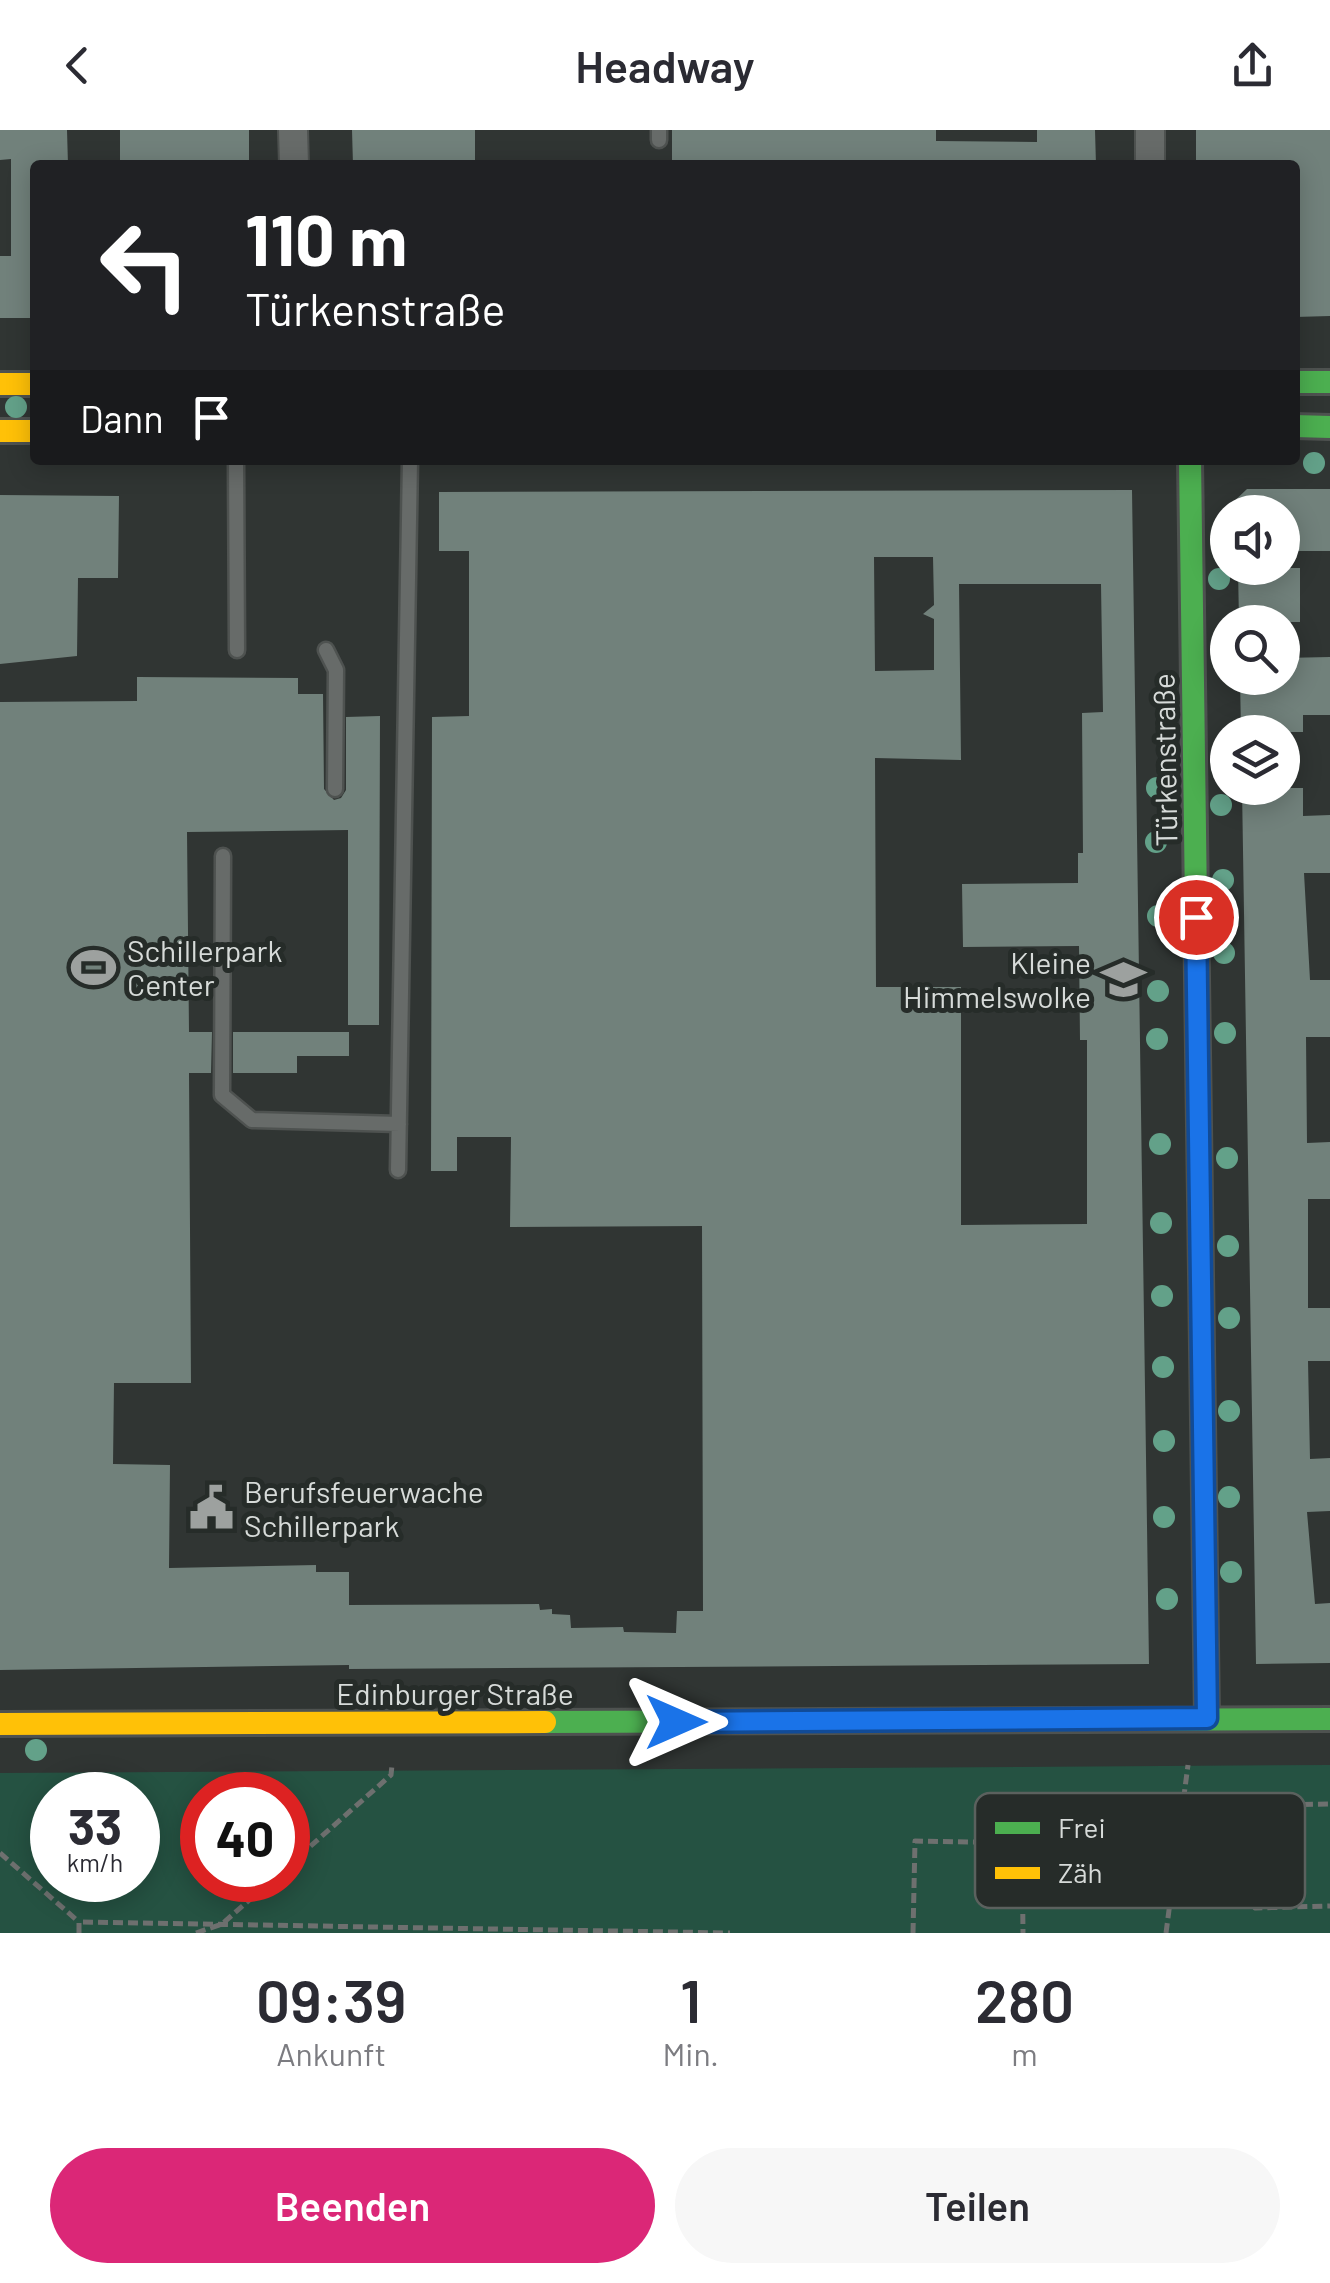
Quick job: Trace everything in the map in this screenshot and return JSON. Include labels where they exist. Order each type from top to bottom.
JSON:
[{"type":"street","points":[[293,130],[294,160]]},
{"type":"street","points":[[1150,130],[1150,160]]},
{"type":"street","points":[[1300,382],[1330,382]]},
{"type":"street","points":[[0,384],[30,384]]},
{"type":"street","points":[[1300,426],[1330,427]]},
{"type":"street","points":[[0,431],[30,431]]},
{"type":"street","name":"Türkenstraße","points":[[1190,465],[1207,1718]]},
{"type":"street","name":"Edinburger Straße","points":[[0,1724],[1330,1719]]},
{"type":"lane","points":[[236,465],[237,650]]},
{"type":"lane","points":[[398,1170],[410,465]]},
{"type":"lane","points":[[326,650],[336,670],[335,789]]},
{"type":"lane","points":[[223,856],[222,1095],[252,1120],[399,1124]]},
{"type":"path","points":[[1185,1793],[1188,1764]]},
{"type":"path","points":[[310,1847],[391,1776],[392,1765]]},
{"type":"path","points":[[1305,1804],[1330,1804]]},
{"type":"path","points":[[913,1933],[915,1841],[975,1842]]},
{"type":"path","points":[[0,1853],[79,1922],[730,1933]]},
{"type":"path","points":[[196,1933],[222,1924],[247,1902]]},
{"type":"path","points":[[1305,1907],[1330,1906]]},
{"type":"path","points":[[1023,1908],[1023,1933]]},
{"type":"path","points":[[1166,1933],[1169,1908]]},
{"type":"path","points":[[79,1922],[79,1933]]},
{"type":"green space","points":[[1330,1765],[1330,1933],[0,1933],[0,1773],[30,1773],[30,1902],[160,1902],[160,1772]]},
{"type":"building","points":[[0,130],[67,130],[68,160],[30,160],[30,318],[0,318],[0,256],[11,256],[11,159],[0,160]]},
{"type":"building","points":[[120,130],[249,130],[249,160],[120,160]]},
{"type":"building","points":[[352,130],[475,130],[475,160],[353,160]]},
{"type":"building","points":[[672,130],[936,130],[936,141],[1037,142],[1037,130],[1095,130],[1096,160],[672,160]]},
{"type":"building","points":[[1196,130],[1330,130],[1330,316],[1300,317],[1300,160],[1196,160]]},
{"type":"building","points":[[1247,489],[1330,489],[1330,551],[1300,551],[1300,495],[1241,495]]},
{"type":"building","points":[[1132,490],[1149,1664],[349,1669],[349,1665],[0,1670],[0,702],[137,701],[137,677],[298,678],[298,694],[323,694],[324,789],[334,800],[346,790],[346,717],[380,716],[379,1025],[348,1025],[348,830],[187,832],[189,1032],[212,1032],[211,1073],[189,1073],[191,1383],[114,1383],[113,1464],[170,1465],[169,1568],[316,1565],[316,1572],[349,1572],[349,1605],[539,1604],[540,1610],[570,1615],[571,1628],[623,1627],[624,1632],[676,1633],[677,1611],[703,1611],[702,1226],[510,1227],[511,1137],[457,1137],[457,1171],[431,1171],[432,717],[469,716],[469,551],[439,551],[439,492]],"holes":[[[874,557],[933,557],[934,605],[923,614],[934,619],[934,670],[875,671]],[[959,584],[1101,584],[1103,712],[1082,713],[1083,853],[1078,853],[1078,883],[962,884],[963,947],[1079,946],[1080,1040],[1087,1040],[1087,1224],[961,1225],[961,987],[876,987],[875,758],[961,760]]]},
{"type":"building","points":[[0,495],[119,496],[118,578],[78,578],[77,656],[0,664]]},
{"type":"building","points":[[1238,585],[1300,585],[1300,605],[1239,605]]},
{"type":"building","points":[[1330,657],[1330,715],[1303,715],[1300,732],[1300,715],[1241,715],[1240,695],[1300,695],[1300,658]]},
{"type":"building","points":[[1303,788],[1303,816],[1330,815],[1330,873],[1304,873],[1310,980],[1330,980],[1330,1037],[1306,1037],[1307,1143],[1330,1142],[1330,1199],[1308,1199],[1308,1308],[1330,1308],[1330,1361],[1308,1361],[1310,1459],[1330,1458],[1330,1511],[1307,1512],[1315,1604],[1330,1603],[1330,1663],[1256,1664],[1242,805],[1300,805]]},
{"type":"building","points":[[233,1032],[349,1032],[349,1056],[297,1056],[297,1073],[233,1073]]},
{"type":"traffic: fast","points":[[1300,382],[1330,382]]},
{"type":"traffic: fast","points":[[1300,426],[1330,427]]},
{"type":"traffic: fast","points":[[1190,465],[1207,1718]]},
{"type":"traffic: fast","points":[[545,1722],[1330,1719]]},
{"type":"traffic: slow","points":[[0,384],[30,384]]},
{"type":"traffic: slow","points":[[0,431],[30,431]]},
{"type":"traffic: slow","points":[[0,1724],[545,1722]]},
{"type":"place","name":"Schillerpark Center","points":[[94,967]]},
{"type":"place","name":"Kleine Himmelswolke","points":[[1124,979]]},
{"type":"place","name":"Berufsfeuerwache Schillerpark","points":[[211,1508]]},
{"type":"route","points":[[676,1722],[1207,1718],[1196,917]]}]
